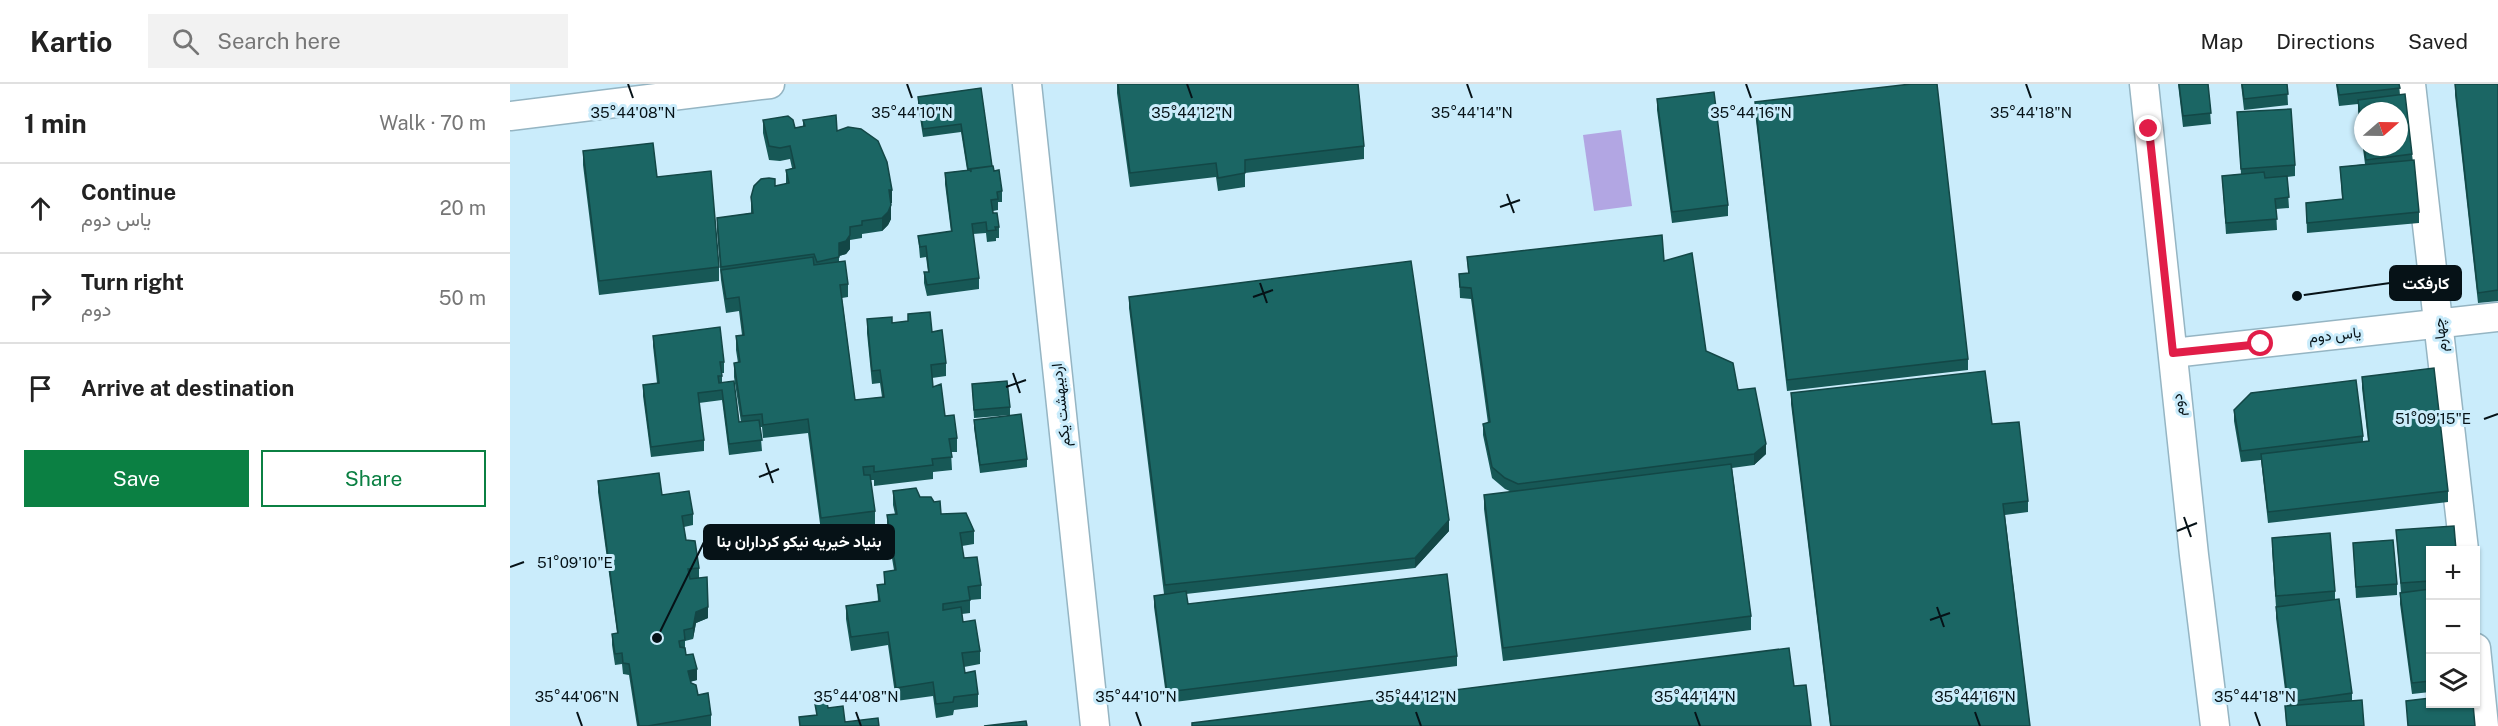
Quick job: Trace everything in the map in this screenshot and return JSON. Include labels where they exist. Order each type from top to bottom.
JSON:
[{"type":"street","points":[[510,116],[771,84]]},
{"type":"street","name":"اردیبهشت یکم","points":[[1027,84],[1095,726]]},
{"type":"street","name":"دوم","points":[[2144,84],[2194,555],[2215,726]]},
{"type":"street","name":"چهارم","points":[[2411,84],[2464,546]]},
{"type":"street","name":"یاس دوم","points":[[2173,353],[2498,317]]},
{"type":"street","points":[[2476,654],[2484,726]]},
{"type":"shaded area","points":[[1621,130],[1632,206],[1594,211],[1583,135]]},
{"type":"building","points":[[1118,84],[1358,84],[1364,146],[1245,160],[1245,173],[1218,178],[1216,163],[1130,173]]},
{"type":"building","points":[[1911,84],[1937,84],[1968,359],[1787,380],[1755,102]]},
{"type":"building","points":[[2179,84],[2208,84],[2211,113],[2183,116]]},
{"type":"building","points":[[2242,84],[2287,84],[2288,94],[2244,99]]},
{"type":"building","points":[[2337,84],[2399,84],[2400,88],[2339,95]]},
{"type":"building","points":[[2455,84],[2498,84],[2498,290],[2478,293]]},
{"type":"building","points":[[981,88],[992,166],[968,169],[961,124],[923,129],[918,97]]},
{"type":"building","points":[[1714,92],[1728,205],[1672,212],[1657,99]]},
{"type":"building","points":[[2405,94],[2406,102],[2358,102],[2358,100]]},
{"type":"building","points":[[2291,109],[2295,165],[2241,169],[2237,112]]},
{"type":"building","points":[[836,115],[837,131],[848,127],[861,129],[878,141],[887,162],[892,190],[889,190],[891,205],[888,212],[882,218],[862,221],[862,225],[850,227],[850,235],[846,241],[839,243],[839,257],[817,262],[814,254],[721,267],[717,218],[753,213],[751,197],[754,186],[761,179],[769,178],[775,179],[775,186],[789,183],[786,170],[795,168],[790,146],[780,148],[769,146],[763,120],[788,116],[793,120],[795,128],[805,126],[803,120]]},
{"type":"building","points":[[2408,120],[2412,154],[2408,155]]},
{"type":"building","points":[[653,143],[657,177],[711,171],[719,267],[599,281],[583,151]]},
{"type":"building","points":[[2365,156],[2397,156],[2366,160]]},
{"type":"building","points":[[2414,160],[2419,212],[2307,223],[2306,203],[2343,199],[2340,167]]},
{"type":"building","points":[[993,166],[994,171],[999,170],[1002,191],[997,192],[998,199],[991,200],[993,213],[997,213],[999,227],[995,227],[996,230],[987,231],[986,222],[972,224],[979,278],[927,285],[924,272],[929,272],[926,246],[920,247],[918,236],[952,231],[945,173],[970,170],[971,172],[971,169]]},
{"type":"building","points":[[2264,172],[2265,178],[2287,176],[2289,197],[2275,199],[2277,219],[2226,223],[2222,176]]},
{"type":"building","points":[[1662,235],[1664,261],[1692,253],[1706,351],[1733,363],[1738,390],[1755,388],[1766,444],[1754,454],[1518,484],[1505,478],[1492,467],[1483,424],[1490,422],[1471,288],[1460,287],[1459,274],[1469,273],[1467,257]]},
{"type":"building","points":[[813,257],[814,265],[845,261],[848,284],[840,285],[855,400],[884,397],[880,370],[872,371],[867,319],[892,317],[892,323],[908,321],[908,314],[930,312],[932,332],[942,330],[946,363],[931,365],[933,387],[941,384],[945,416],[954,415],[957,438],[949,439],[952,457],[932,459],[933,465],[874,472],[874,466],[863,467],[864,475],[870,475],[875,511],[821,518],[808,419],[763,425],[762,414],[742,416],[734,363],[740,362],[736,336],[744,335],[739,297],[726,299],[721,270]]},
{"type":"building","points":[[1411,261],[1449,520],[1415,558],[1165,585],[1129,297]]},
{"type":"building","points":[[720,327],[724,362],[720,362],[722,376],[718,376],[719,383],[734,381],[739,422],[759,420],[762,440],[729,444],[722,390],[698,393],[704,440],[651,447],[643,385],[659,383],[653,336]]},
{"type":"building","points":[[2434,368],[2448,491],[2268,512],[2261,454],[2369,441],[2362,377]]},
{"type":"building","points":[[1985,371],[1992,424],[2019,422],[2028,501],[2003,504],[2030,726],[1831,726],[1791,393]]},
{"type":"building","points":[[2356,380],[2363,436],[2241,451],[2234,410],[2251,393]]},
{"type":"building","points":[[1007,381],[1010,407],[974,410],[972,384]]},
{"type":"building","points":[[1021,414],[1027,459],[980,465],[974,420]]},
{"type":"building","points":[[1731,464],[1751,616],[1503,648],[1484,495]]},
{"type":"building","points":[[659,473],[662,495],[689,491],[693,514],[682,516],[686,540],[695,541],[699,568],[688,569],[690,579],[707,577],[708,607],[696,612],[693,628],[684,630],[685,640],[679,641],[680,647],[685,648],[686,655],[693,654],[697,669],[688,671],[691,683],[696,685],[698,695],[708,693],[711,715],[639,726],[629,664],[623,663],[622,653],[615,654],[612,634],[618,633],[598,481]]},
{"type":"building","points":[[916,488],[920,497],[931,497],[934,502],[940,501],[941,514],[966,513],[974,531],[960,533],[964,558],[977,557],[981,585],[968,587],[970,600],[943,604],[943,610],[961,607],[963,622],[975,620],[980,651],[962,653],[965,673],[975,671],[978,694],[954,697],[953,702],[936,704],[933,682],[896,688],[888,632],[851,637],[846,606],[880,601],[877,585],[885,584],[884,572],[896,570],[887,515],[897,514],[893,491]]},
{"type":"building","points":[[2454,526],[2456,546],[2426,546],[2426,581],[2401,583],[2396,530]]},
{"type":"building","points":[[2330,533],[2335,591],[2276,596],[2272,538]]},
{"type":"building","points":[[2393,540],[2397,584],[2356,587],[2353,543]]},
{"type":"building","points":[[1447,574],[1457,656],[1167,692],[1154,596],[1186,591],[1188,604]]},
{"type":"building","points":[[2426,590],[2426,681],[2412,683],[2400,593]]},
{"type":"building","points":[[2339,599],[2352,693],[2288,702],[2276,607]]},
{"type":"building","points":[[1789,648],[1794,686],[1806,685],[1811,726],[1192,726],[1192,723]]},
{"type":"building","points":[[2426,698],[2426,708],[2473,708],[2475,726],[2408,726],[2406,701]]},
{"type":"building","points":[[2362,700],[2364,726],[2287,726],[2285,706]]},
{"type":"building","points":[[827,702],[828,708],[843,706],[845,722],[878,718],[879,726],[800,726],[799,717],[817,715],[815,704]]},
{"type":"building","points":[[1026,721],[1027,726],[984,726]]},
{"type":"place","name":"کارفکت","points":[[2297,296]]},
{"type":"place","name":"بنیاد خیریه نیکو کرداران بنا","points":[[657,638]]},
{"type":"route","points":[[2149,129],[2173,353],[2261,344]]}]
